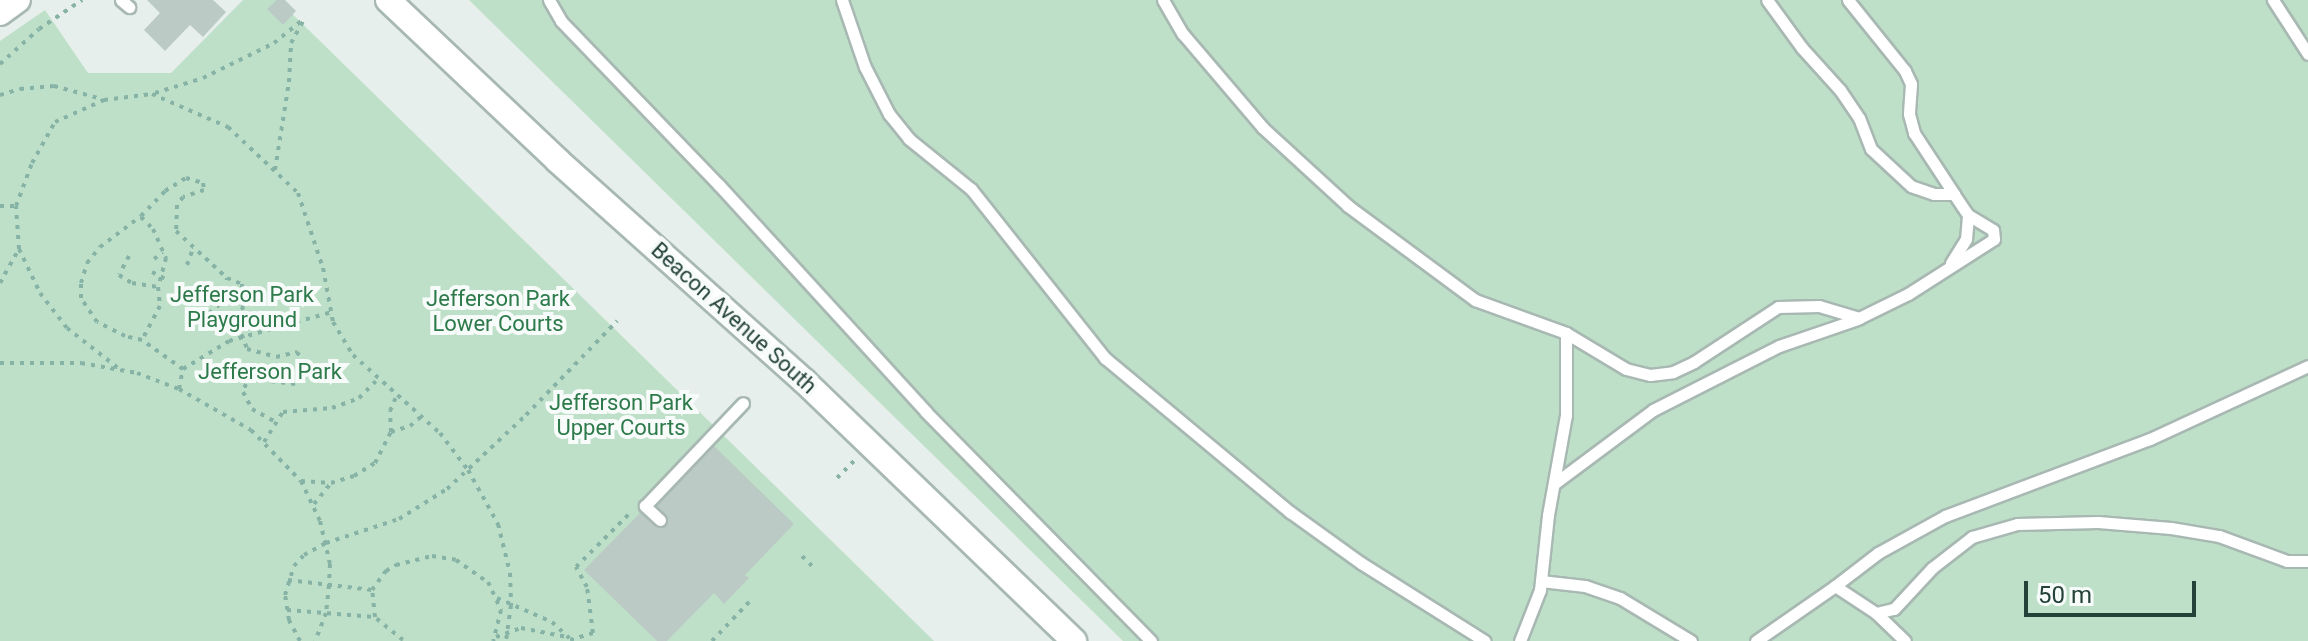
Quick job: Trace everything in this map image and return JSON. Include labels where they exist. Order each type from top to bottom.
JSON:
[{"type":"main road","points":[[0,13],[18,0]]},
{"type":"main road","name":"Beacon Avenue South","points":[[388,0],[558,161],[804,381],[1074,641]]},
{"type":"lane","points":[[549,0],[561,21],[719,185],[926,412],[1151,641]]},
{"type":"lane","points":[[842,0],[865,67],[889,114],[909,139],[971,189],[1105,358],[1290,512],[1361,563],[1485,641]]},
{"type":"lane","points":[[1163,0],[1183,34],[1263,128],[1348,206],[1475,300],[1566,333],[1626,369],[1650,375],[1673,372],[1694,362],[1778,307],[1819,306],[1859,318]]},
{"type":"lane","points":[[1767,0],[1802,48],[1840,90],[1859,118],[1871,149],[1911,186],[1934,194],[1954,194]]},
{"type":"lane","points":[[1555,483],[1653,410],[1779,346],[1886,306],[1994,239],[1993,230],[1968,215],[1914,133],[1909,114],[1911,84],[1905,71],[1848,0]]},
{"type":"lane","points":[[2273,0],[2308,54]]},
{"type":"lane","points":[[1966,239],[1968,215]]},
{"type":"lane","points":[[1942,272],[1981,224]]},
{"type":"lane","points":[[1519,641],[1541,581],[1566,415],[1566,333]]},
{"type":"lane","points":[[1756,641],[1878,553],[1934,521],[2083,461],[2150,439],[2308,366]]},
{"type":"lane","points":[[660,520],[645,506],[743,403]]},
{"type":"lane","points":[[1876,613],[1894,609],[1932,568],[1972,537],[2017,524],[2098,522],[2171,528],[2219,536],[2287,561],[2308,561]]},
{"type":"lane","points":[[1541,581],[1585,586],[1620,598],[1691,641]]},
{"type":"lane","points":[[1835,586],[1876,613],[1905,641]]},
{"type":"path","points":[[0,64],[39,29],[82,0]]},
{"type":"path","points":[[120,370],[67,328],[40,293],[19,249],[16,206],[32,163],[55,122],[104,100],[152,94],[203,78],[274,43],[305,18],[291,43],[275,170]]},
{"type":"path","points":[[0,95],[20,89],[54,86],[104,100]]},
{"type":"path","points":[[152,94],[228,127],[298,193],[323,268],[333,322],[353,355],[396,397],[423,415],[468,470],[498,524],[510,573],[511,605],[506,641]]},
{"type":"path","points":[[183,369],[142,340],[125,336],[97,322],[81,298],[81,283],[87,263],[100,247],[141,216],[177,182],[195,178],[203,183],[204,190],[183,197],[174,218],[176,231],[227,278],[242,284],[243,306],[238,325],[247,349],[276,357],[297,352],[308,369],[304,379],[295,384],[252,379],[246,384],[243,392],[252,409],[275,422]]},
{"type":"path","points":[[0,206],[16,206]]},
{"type":"path","points":[[141,216],[153,229],[166,258],[158,287],[160,306],[142,340]]},
{"type":"path","points":[[187,265],[194,246]]},
{"type":"path","points":[[0,283],[19,249]]},
{"type":"path","points":[[154,259],[163,252]]},
{"type":"path","points":[[129,256],[119,275],[132,283],[158,287]]},
{"type":"path","points":[[152,272],[160,279],[168,280]]},
{"type":"path","points":[[209,313],[225,300],[227,278]]},
{"type":"path","points":[[179,389],[183,369],[229,341],[332,312]]},
{"type":"path","points":[[300,641],[287,610],[288,580],[304,555],[326,543],[399,519],[447,489],[617,321]]},
{"type":"path","points":[[0,363],[81,363],[120,370],[179,389],[236,419],[264,442],[301,481],[314,504],[326,543],[329,585],[326,613],[315,641]]},
{"type":"path","points":[[264,442],[283,412],[332,408],[359,398],[378,379]]},
{"type":"path","points":[[301,481],[331,483],[354,476],[375,463],[391,432],[390,411],[396,397]]},
{"type":"path","points":[[391,432],[410,426],[423,415]]},
{"type":"path","points":[[314,504],[331,483]]},
{"type":"path","points":[[494,639],[509,630],[521,628],[570,639],[593,633],[587,587],[576,567],[632,511],[645,506]]},
{"type":"path","points":[[802,556],[816,570]]},
{"type":"path","points":[[375,617],[372,590],[386,571],[422,557],[443,557],[467,565],[483,577],[497,598],[500,622],[494,639]]},
{"type":"path","points":[[288,580],[372,590]]},
{"type":"path","points":[[497,598],[552,622],[570,639]]},
{"type":"path","points":[[712,641],[749,602]]},
{"type":"path","points":[[287,610],[375,617],[403,640]]},
{"type":"green space","name":"Jefferson Park","points":[[243,0],[278,0],[934,641],[0,641],[0,41],[45,10],[88,73],[171,73]]},
{"type":"green space","points":[[469,0],[2308,0],[2308,641],[1123,641]]},
{"type":"building","points":[[147,0],[213,0],[226,12],[203,37],[190,25],[165,51],[144,30],[160,13]]},
{"type":"building","points":[[277,0],[285,0],[296,11],[283,25],[267,9]]},
{"type":"building","points":[[714,446],[794,524],[745,575],[749,578],[724,604],[714,593],[667,641],[657,641],[584,570],[640,513],[657,528],[666,526],[668,517],[657,506]]},
{"type":"park label","name":"Jefferson Park Playground","points":[[242,306]]},
{"type":"park label","name":"Jefferson Park Lower Courts","points":[[498,310]]},
{"type":"park label","name":"Jefferson Park Upper Courts","points":[[621,414]]}]
